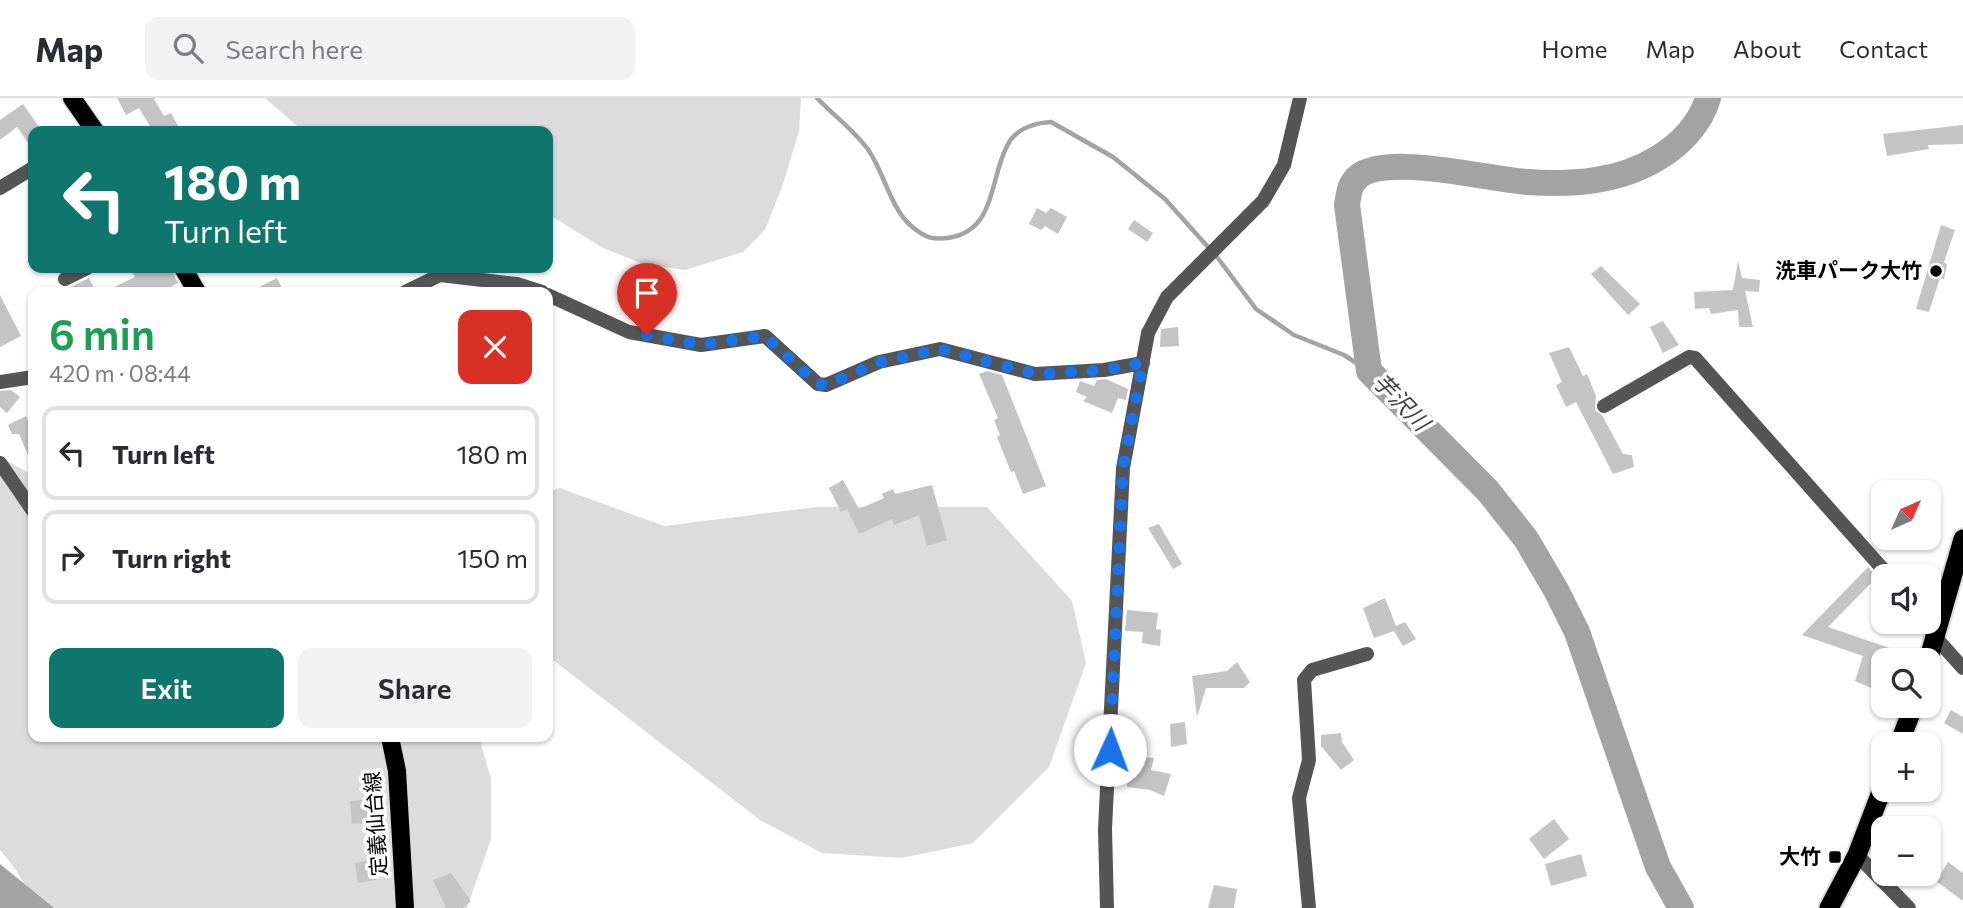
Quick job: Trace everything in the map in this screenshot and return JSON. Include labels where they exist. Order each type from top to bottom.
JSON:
[{"type":"highway","points":[[1941,607],[1963,539]]},
{"type":"highway","points":[[1829,908],[1857,855],[1877,802]]},
{"type":"main road","points":[[72,98],[92,126]]},
{"type":"main road","name":"定義仙台線","points":[[391,742],[397,771],[405,908]]},
{"type":"street","points":[[1107,908],[1105,829],[1123,468],[1152,321],[1167,297],[1198,263],[1263,201],[1284,165],[1300,98]]},
{"type":"street","points":[[0,188],[28,171]]},
{"type":"street","points":[[65,279],[77,273]]},
{"type":"street","points":[[415,287],[440,275],[526,287]]},
{"type":"street","points":[[553,297],[629,332],[701,345],[765,336],[818,384],[826,385],[880,362],[940,349],[1035,374],[1104,370],[1143,363]]},
{"type":"street","points":[[1604,406],[1689,357],[1695,358],[1878,564]]},
{"type":"street","points":[[0,383],[28,378]]},
{"type":"street","points":[[0,463],[28,504]]},
{"type":"street","points":[[1938,634],[1963,668]]},
{"type":"street","points":[[1308,908],[1299,798],[1309,760],[1304,680],[1312,670],[1367,654]]},
{"type":"street","points":[[1857,855],[1909,908]]},
{"type":"shaded area","points":[[265,98],[801,98],[799,131],[765,230],[743,252],[685,270],[643,264],[603,248],[553,217],[553,126],[297,126]]},
{"type":"shaded area","points":[[0,456],[28,473],[28,742],[480,742],[491,779],[491,839],[467,908],[38,908],[16,870],[0,850]]},
{"type":"shaded area","points":[[560,488],[664,526],[816,507],[987,507],[1072,601],[1086,663],[1049,767],[973,843],[902,858],[822,853],[760,820],[553,660],[553,490]]},
{"type":"shaded area","points":[[0,864],[54,908],[0,908]]},
{"type":"building","points":[[117,98],[157,98],[154,99],[164,116],[171,113],[178,126],[150,126],[139,108],[126,115]]},
{"type":"building","points":[[23,104],[38,126],[28,126],[28,143],[17,127],[0,140],[0,120]]},
{"type":"building","points":[[1963,125],[1963,144],[1928,145],[1929,149],[1887,156],[1883,134]]},
{"type":"building","points":[[1037,208],[1046,213],[1051,208],[1067,217],[1058,234],[1045,226],[1041,230],[1029,224]]},
{"type":"building","points":[[1134,220],[1153,233],[1147,242],[1128,229]]},
{"type":"building","name":"洗車パーク大竹","points":[[1941,225],[1955,230],[1944,262],[1947,265],[1944,279],[1940,278],[1929,312],[1916,309]]},
{"type":"building","points":[[1738,261],[1742,278],[1760,280],[1759,292],[1745,291],[1753,327],[1739,327],[1738,310],[1711,314],[1709,308],[1695,309],[1694,292],[1733,290]]},
{"type":"building","points":[[1601,266],[1640,304],[1628,315],[1591,274]]},
{"type":"building","points":[[132,273],[173,273],[178,283],[170,287],[114,287],[135,277]]},
{"type":"building","points":[[89,278],[94,287],[71,287]]},
{"type":"building","points":[[277,278],[282,287],[259,287]]},
{"type":"building","points":[[0,295],[21,336],[0,347]]},
{"type":"building","points":[[1663,321],[1679,345],[1663,353],[1650,327]]},
{"type":"building","points":[[1178,327],[1179,346],[1160,347],[1161,329]]},
{"type":"building","points":[[1569,347],[1583,376],[1587,374],[1596,396],[1595,410],[1602,415],[1623,454],[1632,455],[1634,467],[1613,474],[1576,402],[1566,407],[1556,385],[1562,382],[1549,353]]},
{"type":"building","points":[[987,371],[1002,375],[1046,486],[1023,494],[1014,471],[1011,472],[997,437],[1000,435],[994,420],[998,418],[979,374]]},
{"type":"building","points":[[1106,379],[1128,389],[1126,400],[1118,398],[1112,413],[1083,401],[1087,397],[1076,392],[1080,381],[1094,386],[1097,380]]},
{"type":"building","points":[[11,390],[20,397],[7,413],[0,407],[0,391]]},
{"type":"building","points":[[26,416],[28,455],[19,434],[12,434],[8,425]]},
{"type":"building","points":[[843,480],[859,509],[884,498],[882,494],[893,489],[895,494],[932,485],[947,540],[927,546],[919,515],[894,525],[892,519],[859,534],[847,509],[841,512],[829,488]]},
{"type":"building","points":[[1159,524],[1182,564],[1173,569],[1148,528]]},
{"type":"building","points":[[1868,567],[1871,570],[1871,583],[1828,627],[1890,648],[1871,648],[1871,688],[1855,681],[1863,656],[1802,635]]},
{"type":"building","points":[[1385,598],[1396,626],[1405,622],[1416,639],[1403,646],[1394,631],[1374,638],[1363,608]]},
{"type":"building","points":[[1127,610],[1158,613],[1156,629],[1161,630],[1160,646],[1142,643],[1143,632],[1125,631]]},
{"type":"building","points":[[1237,662],[1250,682],[1244,688],[1206,688],[1197,717],[1192,676],[1227,671]]},
{"type":"building","points":[[1951,710],[1963,717],[1963,734],[1944,723]]},
{"type":"building","points":[[1185,722],[1187,744],[1171,747],[1170,724]]},
{"type":"building","points":[[1341,733],[1342,742],[1354,760],[1341,770],[1321,746],[1321,735]]},
{"type":"building","points":[[1131,756],[1154,758],[1151,770],[1171,774],[1164,796],[1150,790],[1127,787]]},
{"type":"building","points":[[385,799],[386,822],[352,824],[350,801]]},
{"type":"building","points":[[1554,819],[1569,839],[1544,859],[1529,839]]},
{"type":"building","points":[[1581,854],[1587,876],[1551,886],[1545,864]]},
{"type":"building","points":[[373,860],[376,880],[358,883],[355,863]]},
{"type":"building","points":[[1948,862],[1963,873],[1963,901],[1941,885],[1941,873]]},
{"type":"building","points":[[451,873],[471,901],[463,908],[446,908],[433,880]]},
{"type":"building","points":[[1214,885],[1237,889],[1234,908],[1208,908]]},
{"type":"waterway","points":[[817,98],[864,144],[903,217],[920,233],[940,239],[967,232],[977,223],[990,200],[1010,140],[1026,128],[1051,122],[1113,157],[1165,199],[1217,257],[1256,309],[1294,335],[1344,355],[1369,371]]},
{"type":"waterway","name":"芋沢川","points":[[1681,908],[1658,867],[1577,632],[1556,590],[1526,539],[1488,491],[1369,371],[1347,205],[1351,186],[1359,176],[1373,170],[1393,167],[1416,167],[1545,183],[1612,177],[1643,166],[1674,147],[1695,125],[1708,98]]},
{"type":"place","name":"洗車パーク大竹","points":[[1936,271]]},
{"type":"place","name":"大竹","points":[[1835,857]]},
{"type":"route","points":[[647,335],[701,345],[765,336],[818,384],[826,385],[880,362],[906,354],[940,349],[976,356],[1035,374],[1104,370],[1143,363],[1123,468],[1110,750]]}]
